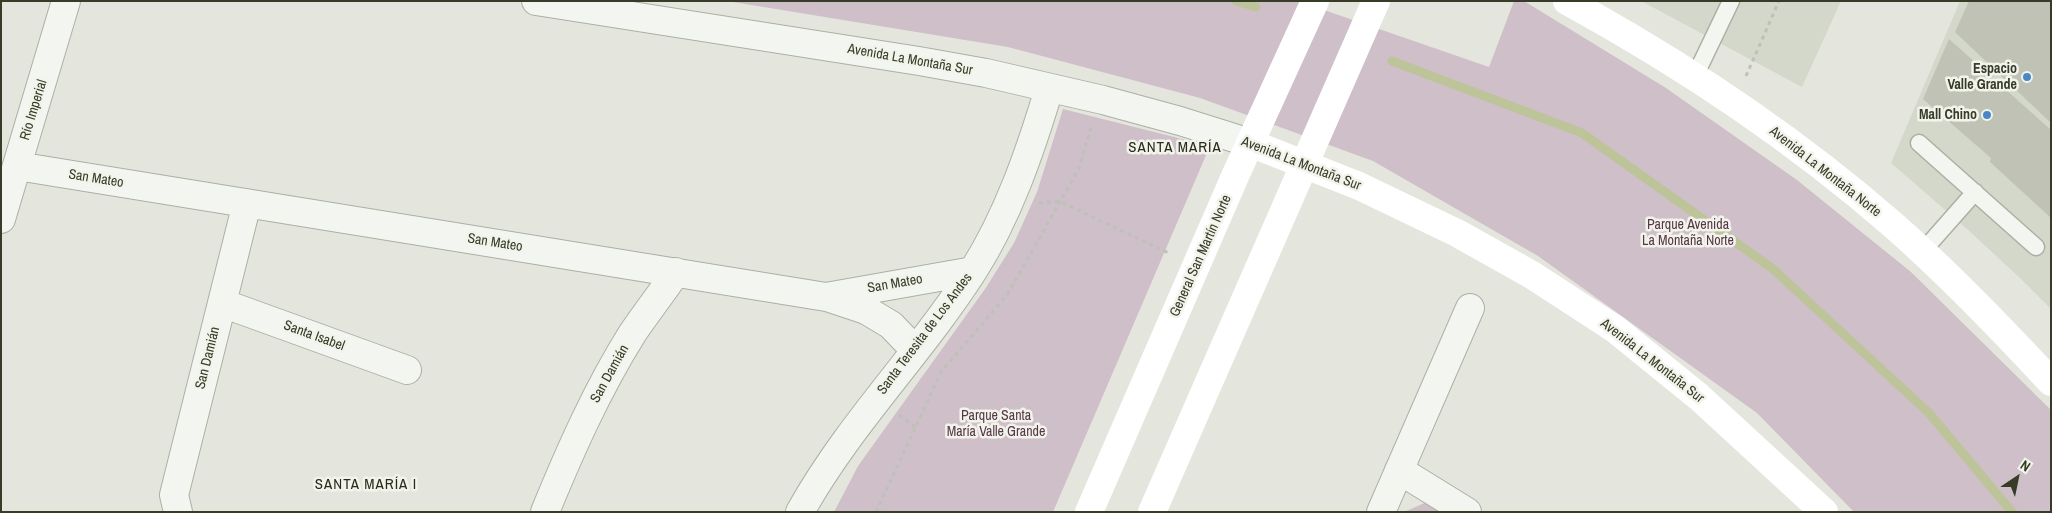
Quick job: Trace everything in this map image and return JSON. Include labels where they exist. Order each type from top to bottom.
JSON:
[{"type":"main road","name":"General San Martín Norte","points":[[1089,512],[1250,143],[1315,1]]},
{"type":"main road","points":[[1152,512],[1376,1]]},
{"type":"main road","name":"Avenida La Montaña Norte","points":[[1567,1],[1649,47],[1695,76],[1773,131],[1845,186],[1922,252],[1976,303],[2051,382]]},
{"type":"main road","name":"Avenida La Montaña Sur","points":[[1250,143],[1359,186],[1457,233],[1532,275],[1615,329],[1699,397],[1824,512]]},
{"type":"street","name":"Río Imperial","points":[[1,219],[66,1]]},
{"type":"street","name":"Avenida La Montaña Sur","points":[[536,1],[986,73],[1102,100],[1180,121],[1250,143]]},
{"type":"street","name":"Santa Teresita de Los Andes","points":[[800,512],[841,445],[942,315],[973,271],[996,231],[1010,200],[1041,117],[1049,89]]},
{"type":"street","name":"San Mateo","points":[[17,166],[826,296],[973,271]]},
{"type":"street","name":"San Damián","points":[[178,512],[174,495],[247,203]]},
{"type":"street","name":"San Damián","points":[[545,512],[588,415],[609,374],[632,334],[676,272]]},
{"type":"street","points":[[826,296],[866,310],[891,325],[915,350]]},
{"type":"street","name":"Santa Isabel","points":[[222,303],[407,370]]},
{"type":"street","points":[[1381,512],[1470,308]]},
{"type":"street","points":[[1399,470],[1466,512]]},
{"type":"lane","points":[[1695,76],[1731,1]]},
{"type":"lane","points":[[1919,143],[2036,248]]},
{"type":"lane","points":[[1922,252],[1975,192]]},
{"type":"path","points":[[1734,104],[1779,1]]},
{"type":"path","points":[[876,512],[941,372],[1007,295],[1078,168],[1094,117],[1102,100]]},
{"type":"path","points":[[1010,200],[1026,204],[1059,201],[1165,250],[1196,267]]},
{"type":"shaded area","points":[[1641,1],[1841,1],[1802,87]]},
{"type":"shaded area","points":[[1960,1],[2051,1],[2051,309],[1967,229],[1891,163]]},
{"type":"green space","name":"Parque Avenida La Montaña Norte","points":[[727,1],[1298,1],[1489,67],[1514,1],[1524,1],[1666,88],[1797,180],[1911,272],[2051,410],[2051,512],[1854,512],[1757,413],[1538,256],[1373,161],[1200,98],[1008,47]]},
{"type":"green space","name":"Parque Santa María Valle Grande","points":[[1063,109],[1210,146],[1053,512],[834,512],[858,466],[985,289],[1014,243],[1037,192]]},
{"type":"green space","points":[[1436,498],[1453,512],[1404,512]]},
{"type":"building","name":"Espacio Valle Grande","points":[[1969,1],[2051,1],[2051,123],[1955,32]]},
{"type":"building","name":"Mall Chino","points":[[1949,39],[2051,130],[2051,218],[1990,162],[1991,158],[1923,99]]},
{"type":"waterway","points":[[1236,1],[1256,7]]},
{"type":"waterway","points":[[1392,61],[1582,133],[1773,269],[1929,413],[2012,512]]},
{"type":"place","name":"Espacio Valle Grande","points":[[2027,77]]},
{"type":"place","name":"Mall Chino","points":[[1987,115]]},
{"type":"district","name":"SANTA MARÍA","points":[[1175,148]]},
{"type":"district","name":"SANTA MARÍA I","points":[[366,485]]}]
